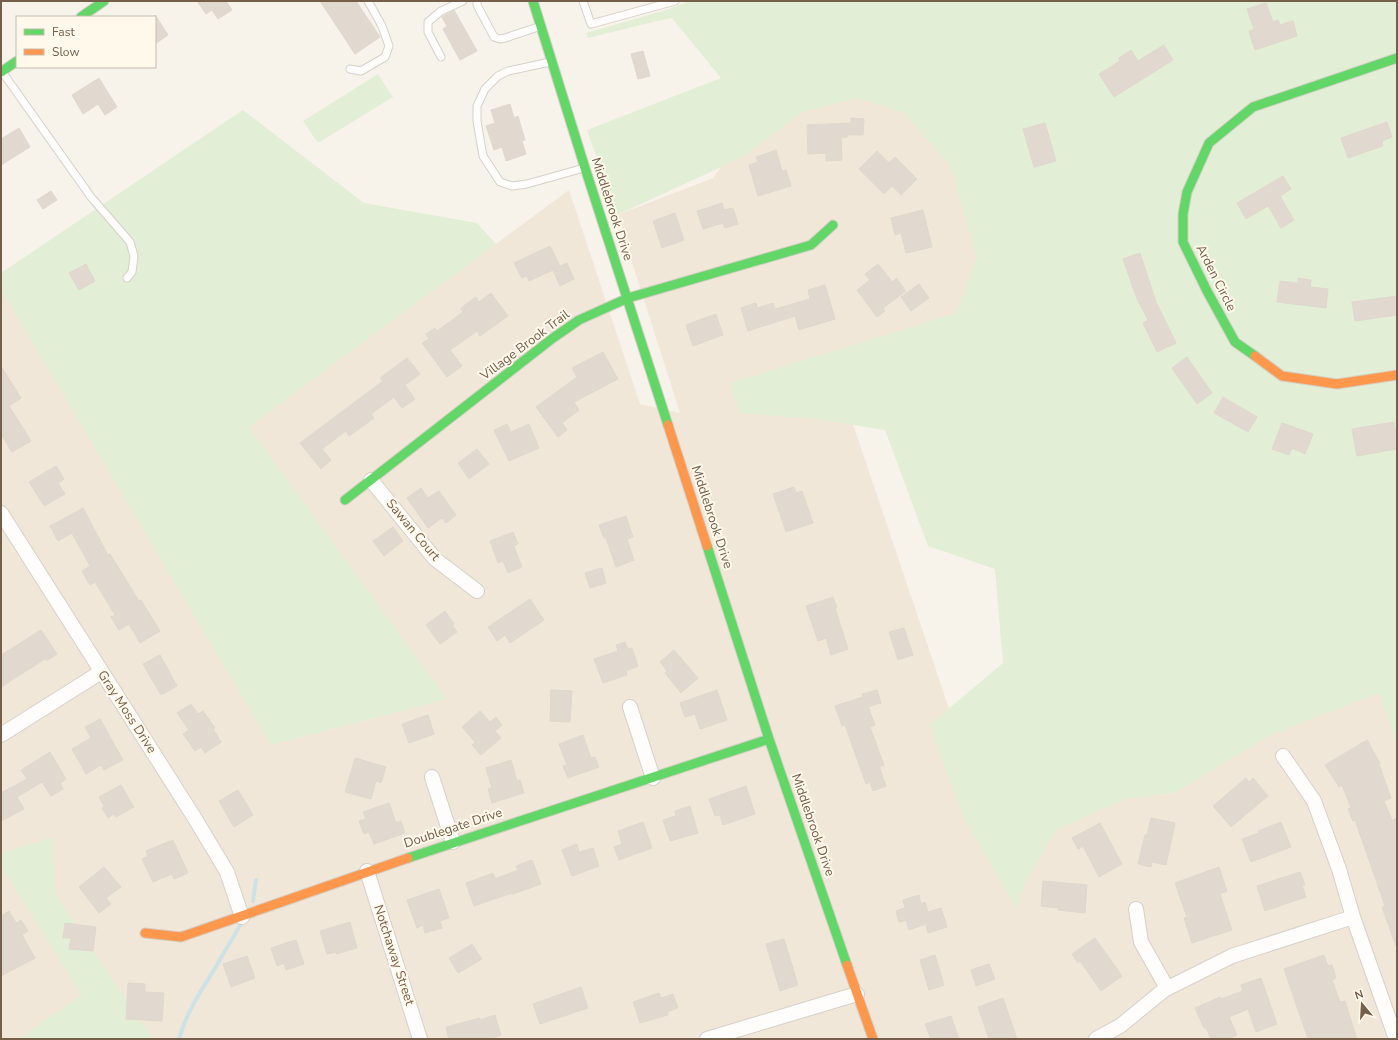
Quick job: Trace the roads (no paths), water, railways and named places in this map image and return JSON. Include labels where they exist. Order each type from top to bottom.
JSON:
[{"type":"street","points":[[82,16],[104,1]]},
{"type":"street","name":"Middlebrook Drive","points":[[533,1],[585,168],[770,739],[872,1039]]},
{"type":"street","name":"Arden Circle","points":[[1397,58],[1253,107],[1209,143],[1187,192],[1183,214],[1183,242],[1207,292],[1235,342],[1282,376],[1337,384],[1397,375]]},
{"type":"street","points":[[2,72],[16,62]]},
{"type":"street","name":"Village Brook Trail","points":[[345,500],[553,338],[579,320],[628,298],[811,245],[833,225]]},
{"type":"street","name":"Sawan Court","points":[[371,480],[435,559],[477,591]]},
{"type":"street","name":"Gray Moss Drive","points":[[1,513],[194,817],[226,872],[242,916]]},
{"type":"street","points":[[1,735],[101,672]]},
{"type":"street","points":[[630,707],[653,778]]},
{"type":"street","name":"Doublegate Drive","points":[[145,933],[181,937],[453,842],[770,739]]},
{"type":"street","points":[[1283,756],[1314,800],[1340,869],[1353,917],[1396,1039]]},
{"type":"street","points":[[432,777],[453,842]]},
{"type":"street","name":"Notchaway Street","points":[[367,871],[420,1039]]},
{"type":"street","points":[[1136,909],[1140,942],[1167,988]]},
{"type":"street","points":[[1096,1039],[1120,1026],[1167,988],[1232,956],[1353,917]]},
{"type":"street","points":[[707,1039],[857,994]]},
{"type":"lane","points":[[350,69],[361,71],[385,57],[389,46],[382,26],[368,1]]},
{"type":"lane","points":[[441,58],[428,32],[428,22],[441,11],[463,1]]},
{"type":"lane","points":[[477,1],[477,5],[494,37],[500,39],[541,26]]},
{"type":"lane","points":[[583,1],[591,24],[674,1]]},
{"type":"lane","points":[[552,62],[508,71],[498,76],[485,89],[477,106],[477,121],[483,156],[500,182],[512,186],[527,184],[585,168]]},
{"type":"lane","points":[[2,72],[91,197],[130,242],[134,256],[132,272],[127,278]]},
{"type":"waterway","points":[[253,901],[256,880]]},
{"type":"waterway","points":[[179,1039],[195,1000],[241,924]]}]
